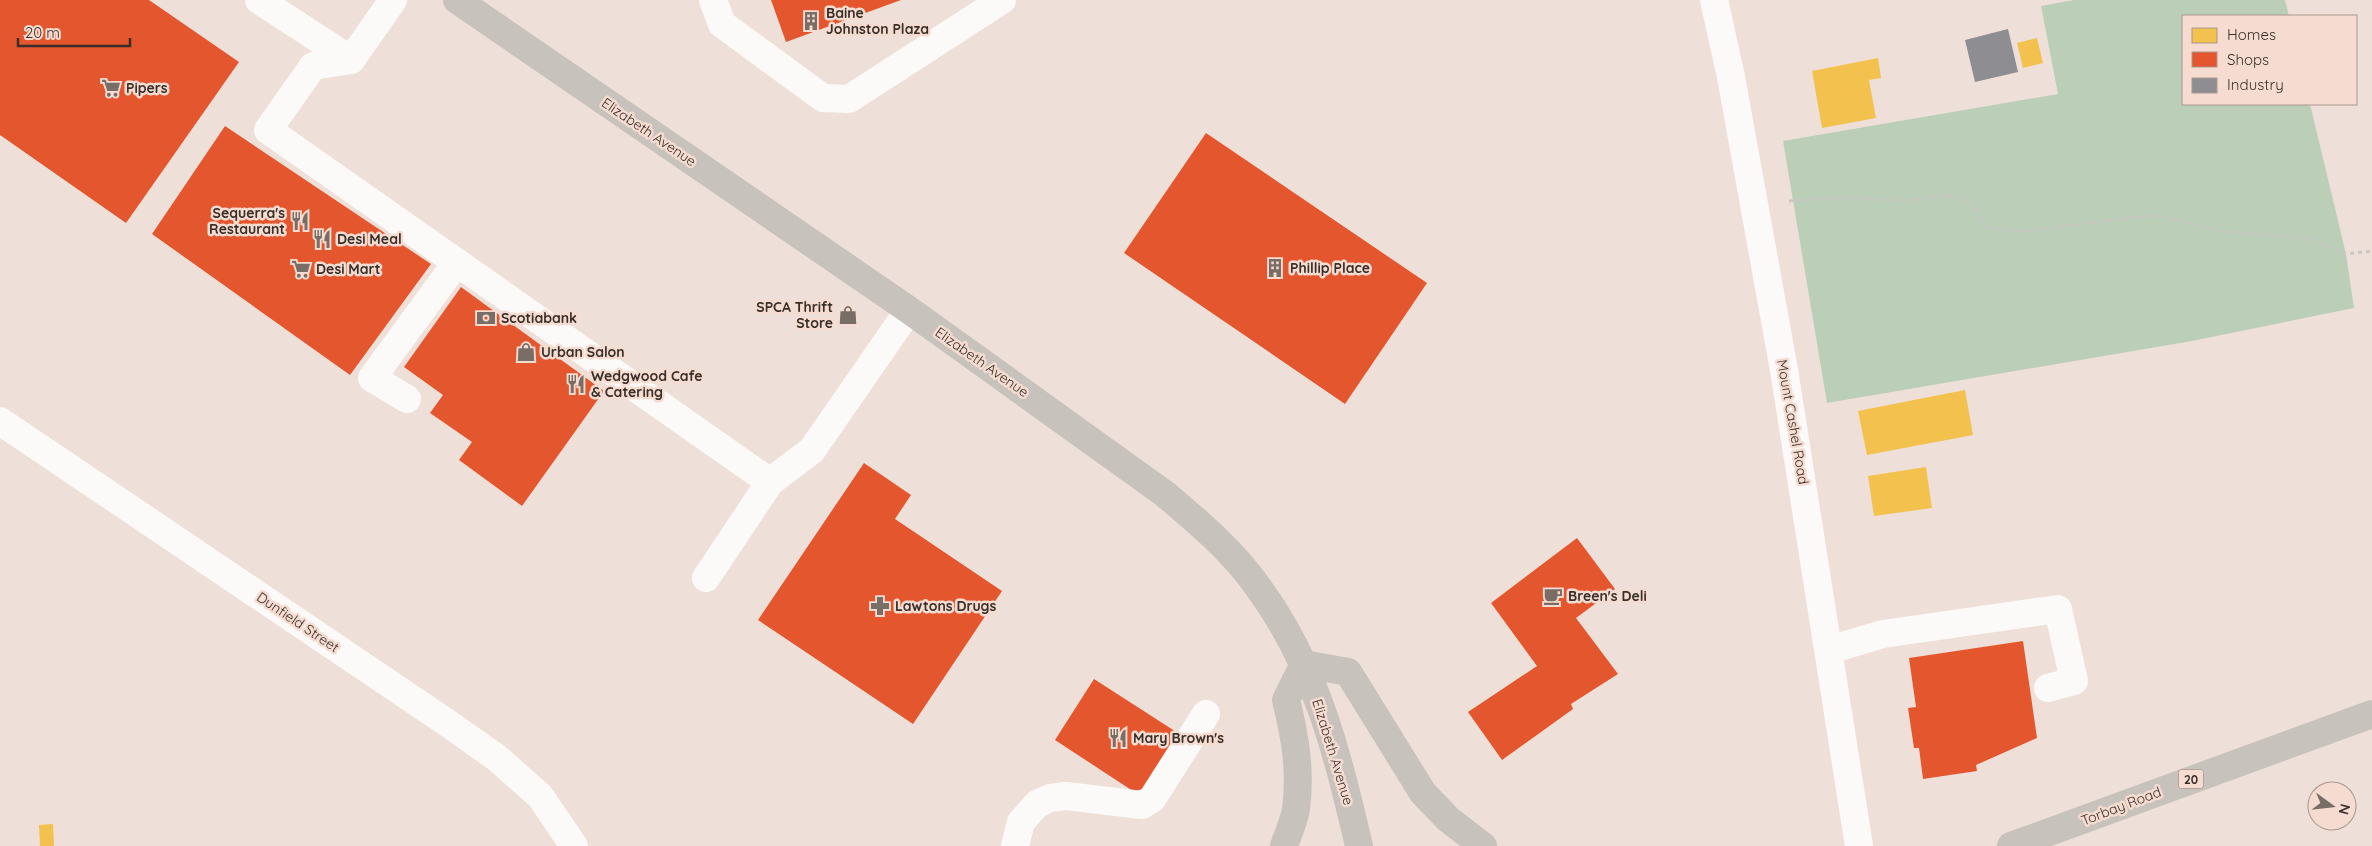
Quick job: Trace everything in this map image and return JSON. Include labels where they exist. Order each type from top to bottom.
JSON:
[{"type":"main road","name":"Elizabeth Avenue","points":[[457,0],[909,310],[1149,483],[1201,525],[1258,586],[1279,618],[1304,664],[1327,721],[1359,846]]},
{"type":"main road","points":[[1284,846],[1296,810],[1298,770],[1295,736],[1286,700],[1304,664],[1348,672],[1424,793],[1448,819],[1483,846]]},
{"type":"main road","name":"Torbay Road","points":[[2011,846],[2372,714]]},
{"type":"street","points":[[260,0],[351,60]]},
{"type":"street","points":[[393,0],[351,60],[314,66],[268,130],[770,482]]},
{"type":"street","points":[[713,0],[722,24],[823,98],[850,99],[1002,0]]},
{"type":"street","name":"Mount Cashel Road","points":[[1714,0],[1731,77],[1784,370],[1859,846]]},
{"type":"street","points":[[407,399],[372,378],[457,262]]},
{"type":"street","points":[[706,578],[770,482],[812,450],[909,310]]},
{"type":"street","name":"Dunfield Street","points":[[0,421],[497,758],[540,796],[574,846]]},
{"type":"street","points":[[1829,650],[1882,634],[2058,609],[2074,681],[2048,688]]},
{"type":"street","points":[[1015,846],[1021,822],[1038,804],[1050,798],[1066,796],[1142,805],[1152,799],[1206,714]]},
{"type":"path","points":[[1788,202],[1844,197],[1902,201],[1947,195],[1972,202],[1984,224],[1995,229],[2026,231],[2154,215],[2180,220],[2216,231],[2241,235],[2311,239],[2346,254],[2372,251]]},
{"type":"green space","points":[[2074,0],[2285,0],[2289,15],[2182,15],[2182,105],[2310,105],[2346,254],[2354,308],[2192,341],[1827,403],[1783,141],[2058,94],[2041,6]]},
{"type":"building: Homes","points":[[2037,38],[2043,63],[2023,68],[2017,43]]},
{"type":"building: Homes","points":[[1878,58],[1881,78],[1869,80],[1876,118],[1822,128],[1812,71]]},
{"type":"building: Homes","points":[[1965,390],[1973,435],[1867,455],[1858,411]]},
{"type":"building: Homes","points":[[1926,467],[1932,508],[1874,516],[1868,476]]},
{"type":"building: Homes","points":[[53,824],[54,846],[40,846],[39,825]]},
{"type":"building: Shops","name":"Pipers","points":[[0,0],[149,0],[239,62],[126,223],[0,135]]},
{"type":"building: Shops","name":"Baine Johnston Plaza","points":[[771,0],[901,0],[786,42]]},
{"type":"building: Shops","points":[[225,126],[431,264],[350,375],[152,234]]},
{"type":"building: Shops","name":"Phillip Place","points":[[1206,133],[1427,283],[1345,404],[1124,253]]},
{"type":"building: Shops","points":[[461,287],[604,391],[522,506],[459,460],[472,442],[430,413],[443,395],[404,367]]},
{"type":"building: Shops","name":"Lawtons Drugs","points":[[864,463],[911,495],[895,519],[1002,591],[913,724],[758,620]]},
{"type":"building: Shops","points":[[1577,538],[1615,589],[1576,618],[1618,674],[1571,704],[1573,709],[1502,760],[1468,712],[1537,666],[1491,603]]},
{"type":"building: Shops","points":[[2023,641],[2037,738],[1976,765],[1977,771],[1923,779],[1919,748],[1914,748],[1908,708],[1916,707],[1909,658]]},
{"type":"building: Shops","name":"Mary Brown's","points":[[1094,679],[1181,735],[1142,797],[1055,740]]},
{"type":"building: Industry","points":[[2008,29],[2018,72],[1975,82],[1965,40]]},
{"type":"place","name":"Baine Johnston Plaza","points":[[811,21]]},
{"type":"place","name":"Pipers","points":[[111,88]]},
{"type":"place","name":"Sequerra's Restaurant","points":[[300,221]]},
{"type":"place","name":"Desi Meal","points":[[322,239]]},
{"type":"place","name":"Phillip Place","points":[[1275,268]]},
{"type":"place","name":"Desi Mart","points":[[301,269]]},
{"type":"place","name":"SPCA Thrift Store","points":[[848,315]]},
{"type":"place","name":"Scotiabank","points":[[486,318]]},
{"type":"place","name":"Urban Salon","points":[[526,352]]},
{"type":"place","name":"Wedgwood Cafe & Catering","points":[[576,384]]},
{"type":"place","name":"Breen's Deli","points":[[1553,596]]},
{"type":"place","name":"Lawtons Drugs","points":[[880,606]]},
{"type":"place","name":"Mary Brown's","points":[[1118,738]]}]
